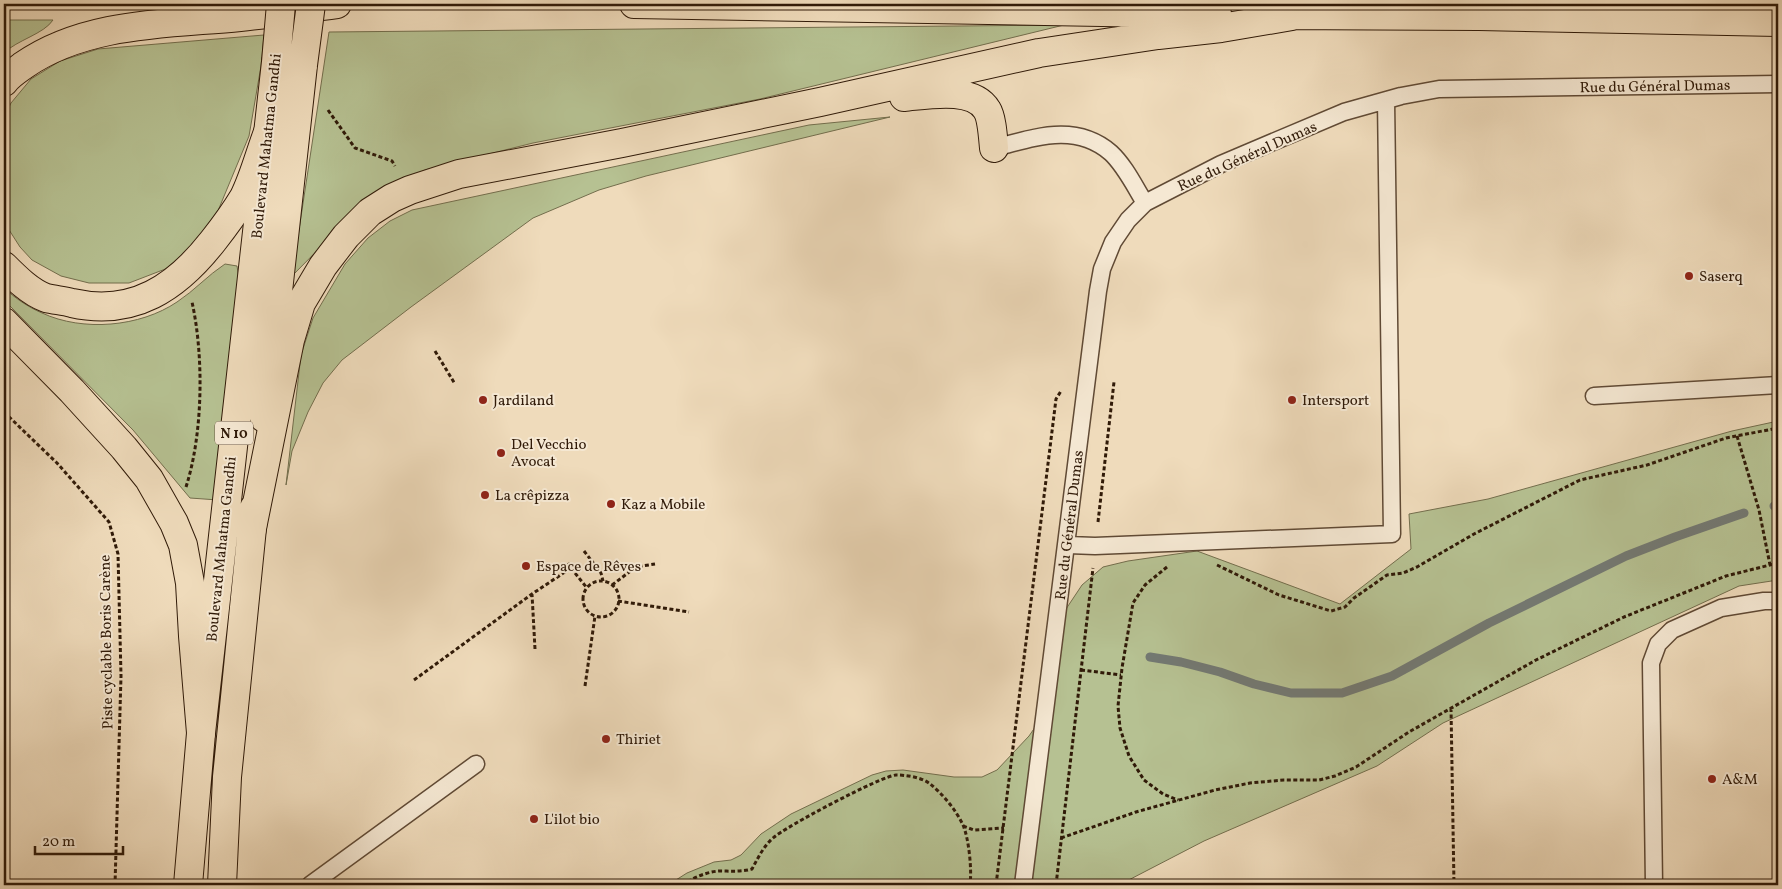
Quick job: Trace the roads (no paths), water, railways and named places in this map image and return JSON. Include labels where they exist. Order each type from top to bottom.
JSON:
[{"type":"main road","name":"Boulevard Mahatma Gandhi","points":[[188,885],[201,733],[281,4]]},
{"type":"main road","name":"Boulevard Mahatma Gandhi","points":[[222,885],[227,777],[251,534],[311,4]]},
{"type":"main road","points":[[4,82],[8,77],[39,55],[104,31],[164,23],[242,17],[337,4]]},
{"type":"main road","points":[[634,4],[1292,16],[1479,16],[1778,22]]},
{"type":"main road","points":[[251,534],[290,340],[302,303],[323,266],[346,236],[370,212],[392,198],[459,174],[820,102],[1039,53],[1158,35],[1221,28],[1292,16]]},
{"type":"main road","points":[[820,102],[960,94],[974,98],[987,110],[994,148]]},
{"type":"main road","points":[[4,266],[20,282],[45,297],[89,307],[116,306],[137,302],[154,294],[185,272],[225,226],[244,196],[268,132]]},
{"type":"main road","points":[[4,322],[72,391],[124,448],[150,479],[174,523],[183,545],[190,583],[201,733]]},
{"type":"lane","name":"Rue du Général Dumas","points":[[1023,885],[1050,666],[1068,545],[1098,291],[1102,269],[1113,242],[1128,220],[1145,204],[1221,164],[1344,112],[1401,96],[1439,89],[1778,84]]},
{"type":"lane","points":[[1068,545],[1096,546],[1392,534],[1386,100]]},
{"type":"lane","points":[[994,148],[1040,135],[1068,134],[1092,140],[1112,154],[1145,204]]},
{"type":"lane","points":[[1594,396],[1778,385]]},
{"type":"lane","points":[[1654,885],[1651,663],[1658,644],[1672,630],[1721,608],[1764,601],[1778,601]]},
{"type":"lane","points":[[310,885],[476,764]]},
{"type":"waterway","points":[[1774,506],[1778,504]]},
{"type":"waterway","points":[[1150,657],[1181,662],[1291,693],[1342,693],[1392,676],[1489,623],[1626,556],[1744,513]]},
{"type":"place","name":"Saserq","points":[[1689,276]]},
{"type":"place","name":"Jardiland","points":[[483,400]]},
{"type":"place","name":"Intersport","points":[[1292,400]]},
{"type":"place","name":"Del Vecchio Avocat","points":[[501,453]]},
{"type":"place","name":"La crêpizza","points":[[485,495]]},
{"type":"place","name":"Kaz a Mobile","points":[[611,504]]},
{"type":"place","name":"Espace de Rêves","points":[[526,566]]},
{"type":"place","name":"Thiriet","points":[[606,739]]},
{"type":"place","name":"A&M","points":[[1712,779]]},
{"type":"place","name":"L'ilot bio","points":[[534,819]]}]
